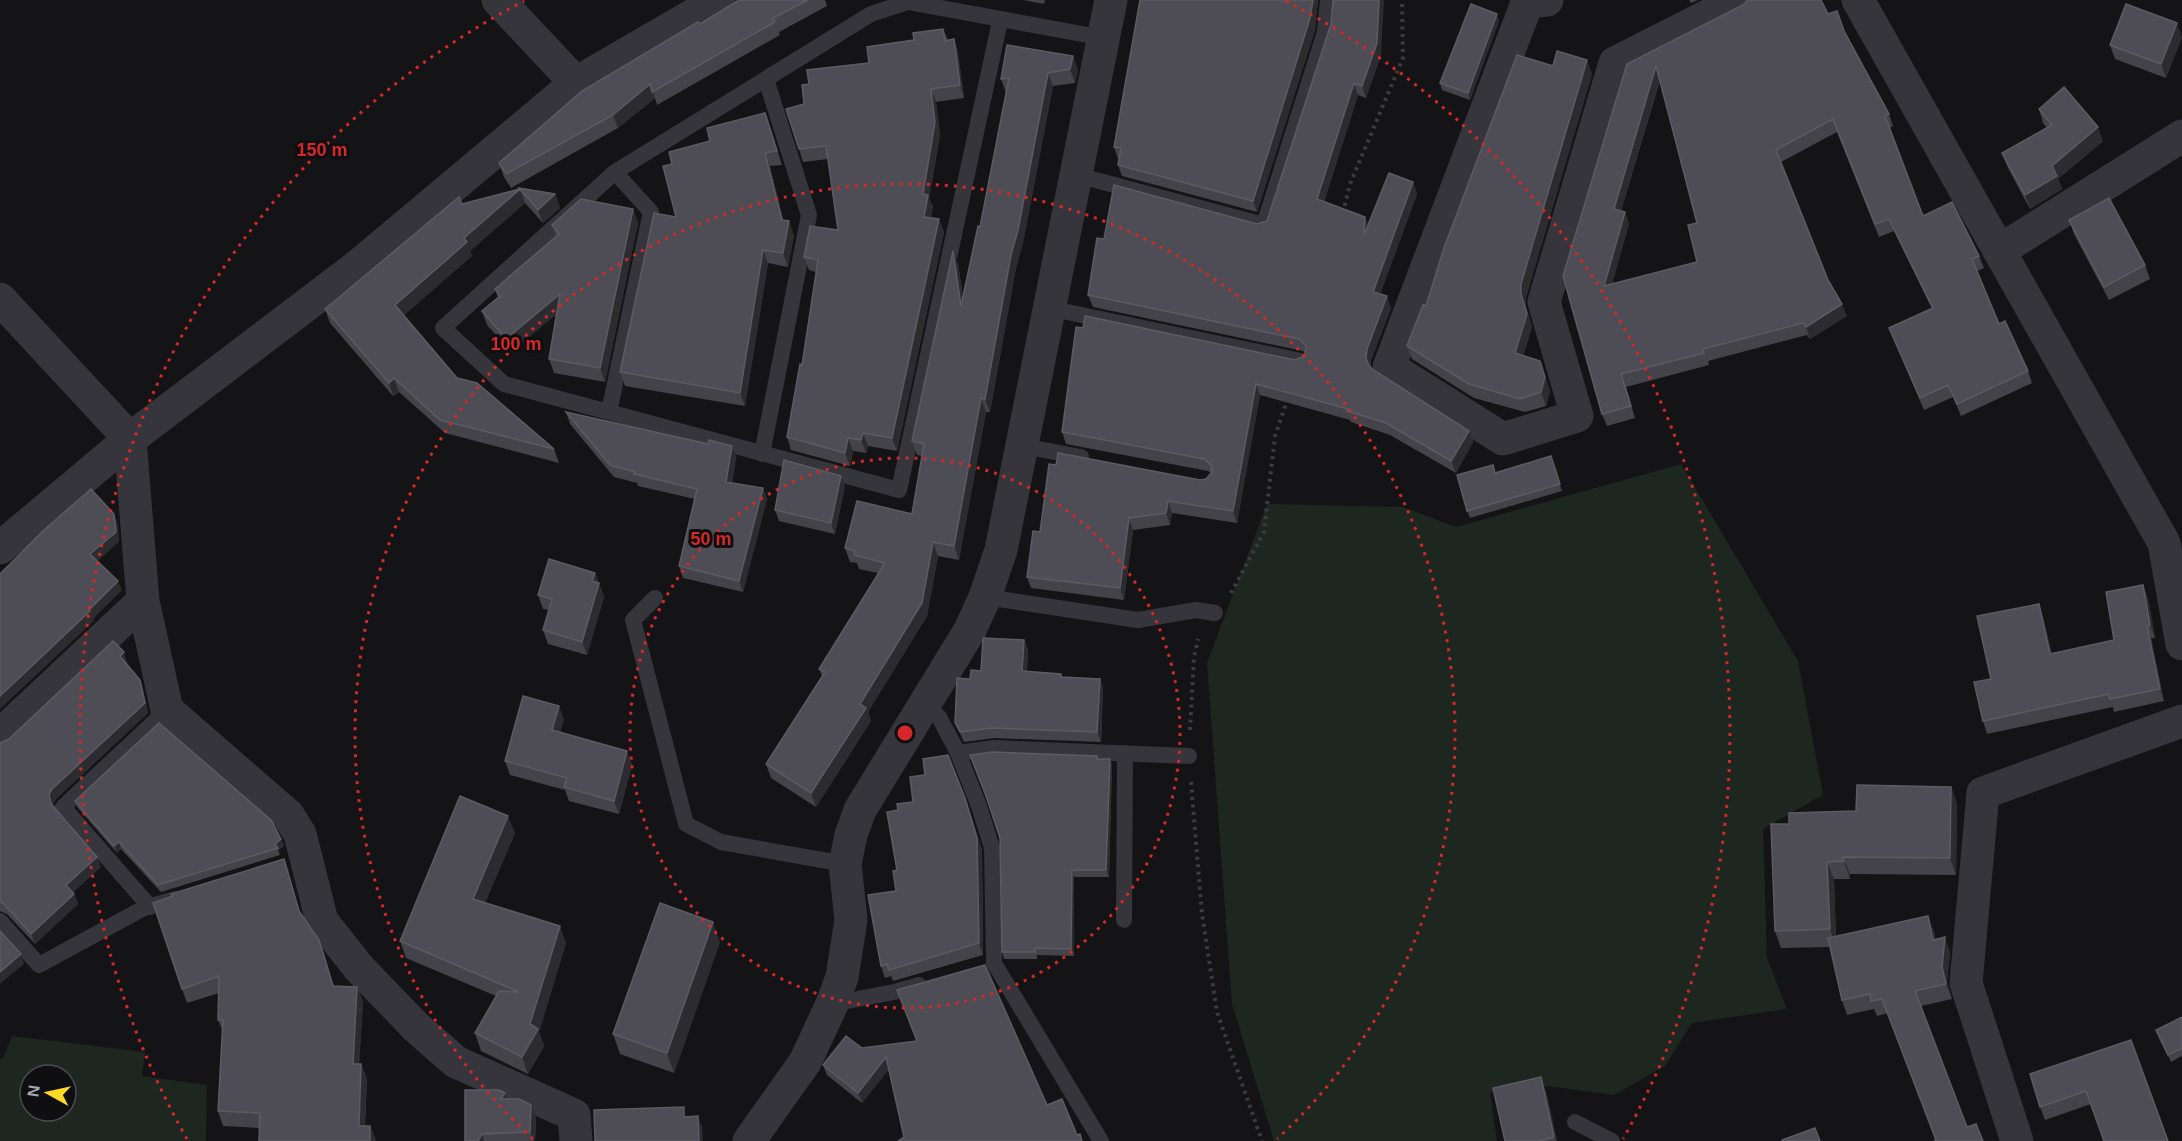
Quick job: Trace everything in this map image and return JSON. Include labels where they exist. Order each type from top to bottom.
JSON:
[{"type":"street","points":[[498,0],[576,83]]},
{"type":"street","points":[[0,548],[130,439],[359,265],[576,83],[719,0]]},
{"type":"street","points":[[748,1141],[805,1062],[842,977],[851,920],[845,864],[851,835],[860,810],[970,630],[985,597],[1000,550],[1023,446],[1048,308],[1111,0]]},
{"type":"street","points":[[1547,0],[1527,3],[1389,367],[1503,439],[1577,417],[1544,302],[1615,63],[1739,0]]},
{"type":"street","points":[[1858,0],[2164,543],[2182,644]]},
{"type":"street","points":[[1999,251],[2182,136]]},
{"type":"street","points":[[0,299],[130,439],[143,600],[167,710],[288,815],[300,834],[300,860],[322,921],[359,968],[416,1027],[456,1062],[573,1115],[576,1141]]},
{"type":"street","points":[[0,735],[143,600]]},
{"type":"street","points":[[2017,1141],[1966,983],[1983,793],[2182,721]]},
{"type":"lane","points":[[1077,175],[1264,225],[1325,32],[1328,0]]},
{"type":"lane","points":[[1000,21],[898,490],[504,384],[443,328],[615,172],[766,79],[866,7],[908,2],[1000,21],[1104,38]]},
{"type":"lane","points":[[762,454],[809,215],[766,79]]},
{"type":"lane","points":[[609,412],[651,212],[615,172]]},
{"type":"lane","points":[[1048,308],[1301,361]]},
{"type":"lane","points":[[1023,446],[1091,459]]},
{"type":"lane","points":[[985,597],[1138,620],[1196,610],[1215,613]]},
{"type":"lane","points":[[655,598],[633,620],[686,824],[722,843],[845,864]]},
{"type":"lane","points":[[924,707],[939,717],[958,753],[979,806],[992,848],[988,964],[1101,1141]]},
{"type":"lane","points":[[150,907],[63,807],[167,710]]},
{"type":"lane","points":[[958,753],[994,748],[1189,756]]},
{"type":"lane","points":[[1124,920],[1125,753]]},
{"type":"lane","points":[[0,921],[39,964],[144,908],[195,893]]},
{"type":"lane","points":[[832,1004],[894,992],[938,979]]},
{"type":"lane","points":[[1575,1122],[1612,1141]]},
{"type":"path","points":[[1342,217],[1350,184],[1403,58],[1402,0]]},
{"type":"path","points":[[1262,1141],[1217,1012],[1202,914],[1189,756],[1194,658],[1201,625],[1224,605],[1264,532],[1275,436],[1301,361]]},
{"type":"shaded area","points":[[1681,464],[1798,661],[1823,795],[1763,829],[1767,958],[1787,1009],[1692,1023],[1665,1066],[1614,1095],[1525,1083],[1490,1093],[1497,1141],[1274,1141],[1232,1004],[1207,663],[1267,504],[1403,507],[1456,527]]},
{"type":"shaded area","points":[[12,1036],[145,1052],[142,1076],[207,1085],[206,1141],[0,1141],[0,1059],[3,1058]]},
{"type":"building","points":[[739,0],[808,0],[773,18],[775,22],[652,92],[650,84],[613,115],[506,174],[499,163],[582,91]]},
{"type":"building","points":[[1140,0],[1313,0],[1310,18],[1253,201],[1118,165],[1121,148],[1114,147]]},
{"type":"building","points":[[1333,0],[1379,0],[1377,43],[1362,86],[1354,83],[1317,199],[1365,217],[1364,235],[1389,173],[1413,182],[1373,292],[1387,296],[1367,349],[1366,358],[1369,366],[1375,371],[1469,431],[1451,461],[1386,423],[1347,411],[1348,409],[1256,384],[1233,511],[1168,501],[1166,513],[1129,518],[1120,588],[1027,577],[1033,531],[1040,532],[1049,464],[1056,465],[1058,453],[1200,480],[1206,479],[1212,472],[1211,465],[1204,459],[1062,432],[1076,327],[1083,328],[1085,316],[1295,360],[1305,356],[1306,346],[1299,339],[1088,295],[1097,238],[1104,239],[1114,185],[1257,224],[1267,221],[1331,24]]},
{"type":"building","points":[[1748,0],[1821,0],[1828,14],[1837,11],[1844,31],[1889,114],[1885,116],[1923,216],[1952,202],[1979,256],[1972,259],[1999,324],[2005,321],[2028,371],[1957,404],[1948,385],[1920,398],[1889,328],[1933,308],[1889,219],[1875,224],[1833,119],[1776,150],[1828,280],[1842,304],[1806,327],[1803,323],[1703,349],[1704,353],[1621,374],[1631,406],[1602,414],[1563,276],[1627,64],[1743,5]],"holes":[[[1656,66],[1697,223],[1688,225],[1697,262],[1604,286],[1625,212],[1614,209]]]},
{"type":"building","points":[[1471,4],[1497,14],[1468,93],[1440,83]]},
{"type":"building","points":[[2126,4],[2177,23],[2161,64],[2110,45]]},
{"type":"building","points":[[943,29],[945,41],[954,39],[960,85],[931,89],[935,122],[923,194],[928,195],[924,217],[939,219],[892,438],[863,433],[861,440],[848,438],[845,453],[787,437],[800,364],[802,365],[818,260],[804,257],[810,226],[838,230],[826,146],[799,149],[786,109],[804,104],[802,85],[809,84],[807,70],[869,63],[867,47],[914,40],[913,33]]},
{"type":"building","points":[[1007,45],[1073,56],[1070,69],[1048,73],[985,399],[981,398],[954,546],[933,542],[922,603],[860,704],[866,708],[811,793],[766,764],[825,672],[819,669],[885,563],[854,555],[855,551],[845,548],[857,501],[912,514],[924,444],[912,441],[953,251],[961,306],[978,226],[980,227],[1009,78],[1001,79]]},
{"type":"building","points":[[1557,51],[1587,60],[1521,284],[1521,294],[1527,314],[1515,353],[1540,361],[1545,377],[1541,392],[1520,399],[1469,384],[1407,346],[1423,305],[1426,306],[1444,248],[1517,55],[1553,66]]},
{"type":"building","points":[[2064,87],[2098,127],[2052,166],[2057,176],[2025,195],[2002,153],[2052,125],[2039,109]]},
{"type":"building","points":[[765,113],[777,151],[765,153],[782,220],[789,221],[783,253],[763,250],[740,393],[620,372],[654,213],[676,217],[663,166],[672,164],[669,152],[710,141],[707,128]]},
{"type":"building","points":[[519,188],[555,194],[538,210]]},
{"type":"building","points":[[520,189],[464,238],[467,242],[395,305],[457,378],[477,383],[554,449],[440,420],[394,378],[389,383],[325,309],[459,197],[462,204]]},
{"type":"building","points":[[2109,198],[2145,265],[2104,287],[2069,220]]},
{"type":"building","points":[[581,199],[633,209],[600,368],[549,359],[560,294],[506,339],[482,311],[500,296],[495,289],[559,234],[552,225]]},
{"type":"building","points":[[566,412],[708,444],[709,440],[732,446],[726,482],[763,488],[739,581],[679,566],[697,489],[634,474],[635,472],[610,465]]},
{"type":"building","points":[[1551,456],[1560,484],[1467,511],[1457,475],[1493,465],[1495,473]]},
{"type":"building","points":[[784,460],[841,476],[831,523],[775,510]]},
{"type":"building","points":[[91,489],[114,514],[116,532],[90,554],[118,581],[90,611],[0,696],[0,574],[44,530]]},
{"type":"building","points":[[549,559],[595,573],[592,581],[599,583],[582,642],[543,630],[552,599],[538,595]]},
{"type":"building","points":[[2143,585],[2150,625],[2147,626],[2160,689],[2110,699],[2109,694],[1983,721],[1974,682],[1991,679],[1977,616],[2039,604],[2050,654],[2114,640],[2106,592]]},
{"type":"building","points":[[983,638],[1024,640],[1022,671],[1061,674],[1061,677],[1100,679],[1097,732],[991,728],[960,732],[955,722],[957,678],[970,679],[971,670],[981,671]]},
{"type":"building","points":[[113,641],[124,652],[120,656],[140,680],[145,703],[49,794],[51,804],[97,857],[66,885],[74,894],[31,934],[0,902],[0,743],[9,739]]},
{"type":"building","points":[[523,696],[559,706],[552,730],[627,751],[614,801],[564,787],[567,778],[505,761]]},
{"type":"building","points":[[159,723],[271,820],[281,839],[275,844],[278,848],[158,885],[119,842],[114,846],[75,801]]},
{"type":"building","points":[[992,752],[1097,756],[1097,759],[1110,759],[1106,870],[1072,870],[1071,949],[1035,948],[1035,952],[1002,952],[1000,838],[970,755]]},
{"type":"building","points":[[948,755],[965,798],[977,838],[979,943],[889,970],[887,964],[881,966],[868,895],[896,891],[893,871],[897,870],[887,812],[898,810],[897,804],[913,802],[910,777],[925,775],[923,759]]},
{"type":"building","points":[[1857,785],[1951,787],[1950,858],[1843,857],[1844,861],[1827,862],[1830,929],[1775,931],[1771,824],[1789,824],[1789,813],[1856,811]]},
{"type":"building","points":[[460,796],[508,816],[473,899],[560,926],[530,1024],[538,1029],[522,1057],[475,1033],[499,991],[519,992],[400,941]]},
{"type":"building","points":[[284,859],[299,911],[319,940],[333,986],[357,987],[353,1064],[361,1064],[359,1126],[370,1126],[370,1141],[259,1141],[260,1113],[218,1111],[223,1020],[218,1020],[219,976],[182,989],[153,903],[173,896],[171,894]]},
{"type":"building","points":[[660,903],[713,922],[667,1053],[613,1034]]},
{"type":"building","points":[[1928,916],[1933,940],[1945,937],[1942,967],[1946,984],[1915,991],[1967,1127],[1976,1124],[1983,1141],[1934,1141],[1936,1140],[1882,999],[1871,1001],[1870,994],[1842,1000],[1828,938]]},
{"type":"building","points":[[0,931],[21,954],[0,972]]},
{"type":"building","points":[[985,965],[1047,1105],[1062,1099],[1077,1135],[1080,1134],[1082,1141],[898,1141],[904,1137],[886,1057],[858,1093],[823,1065],[846,1036],[862,1048],[917,1041],[897,990]]},
{"type":"building","points":[[2182,1017],[2182,1048],[2168,1055],[2156,1030]]},
{"type":"building","points":[[2131,1040],[2168,1141],[2104,1141],[2086,1091],[2040,1107],[2030,1074]]},
{"type":"building","points":[[1541,1077],[1554,1137],[1538,1141],[1505,1141],[1493,1088]]},
{"type":"building","points":[[465,1090],[499,1090],[505,1093],[501,1099],[519,1099],[531,1105],[530,1132],[482,1134],[478,1141],[465,1141]]},
{"type":"building","points":[[684,1107],[684,1117],[698,1116],[699,1141],[595,1141],[594,1110]]},
{"type":"building","points":[[1815,1128],[1820,1141],[1782,1140]]}]
